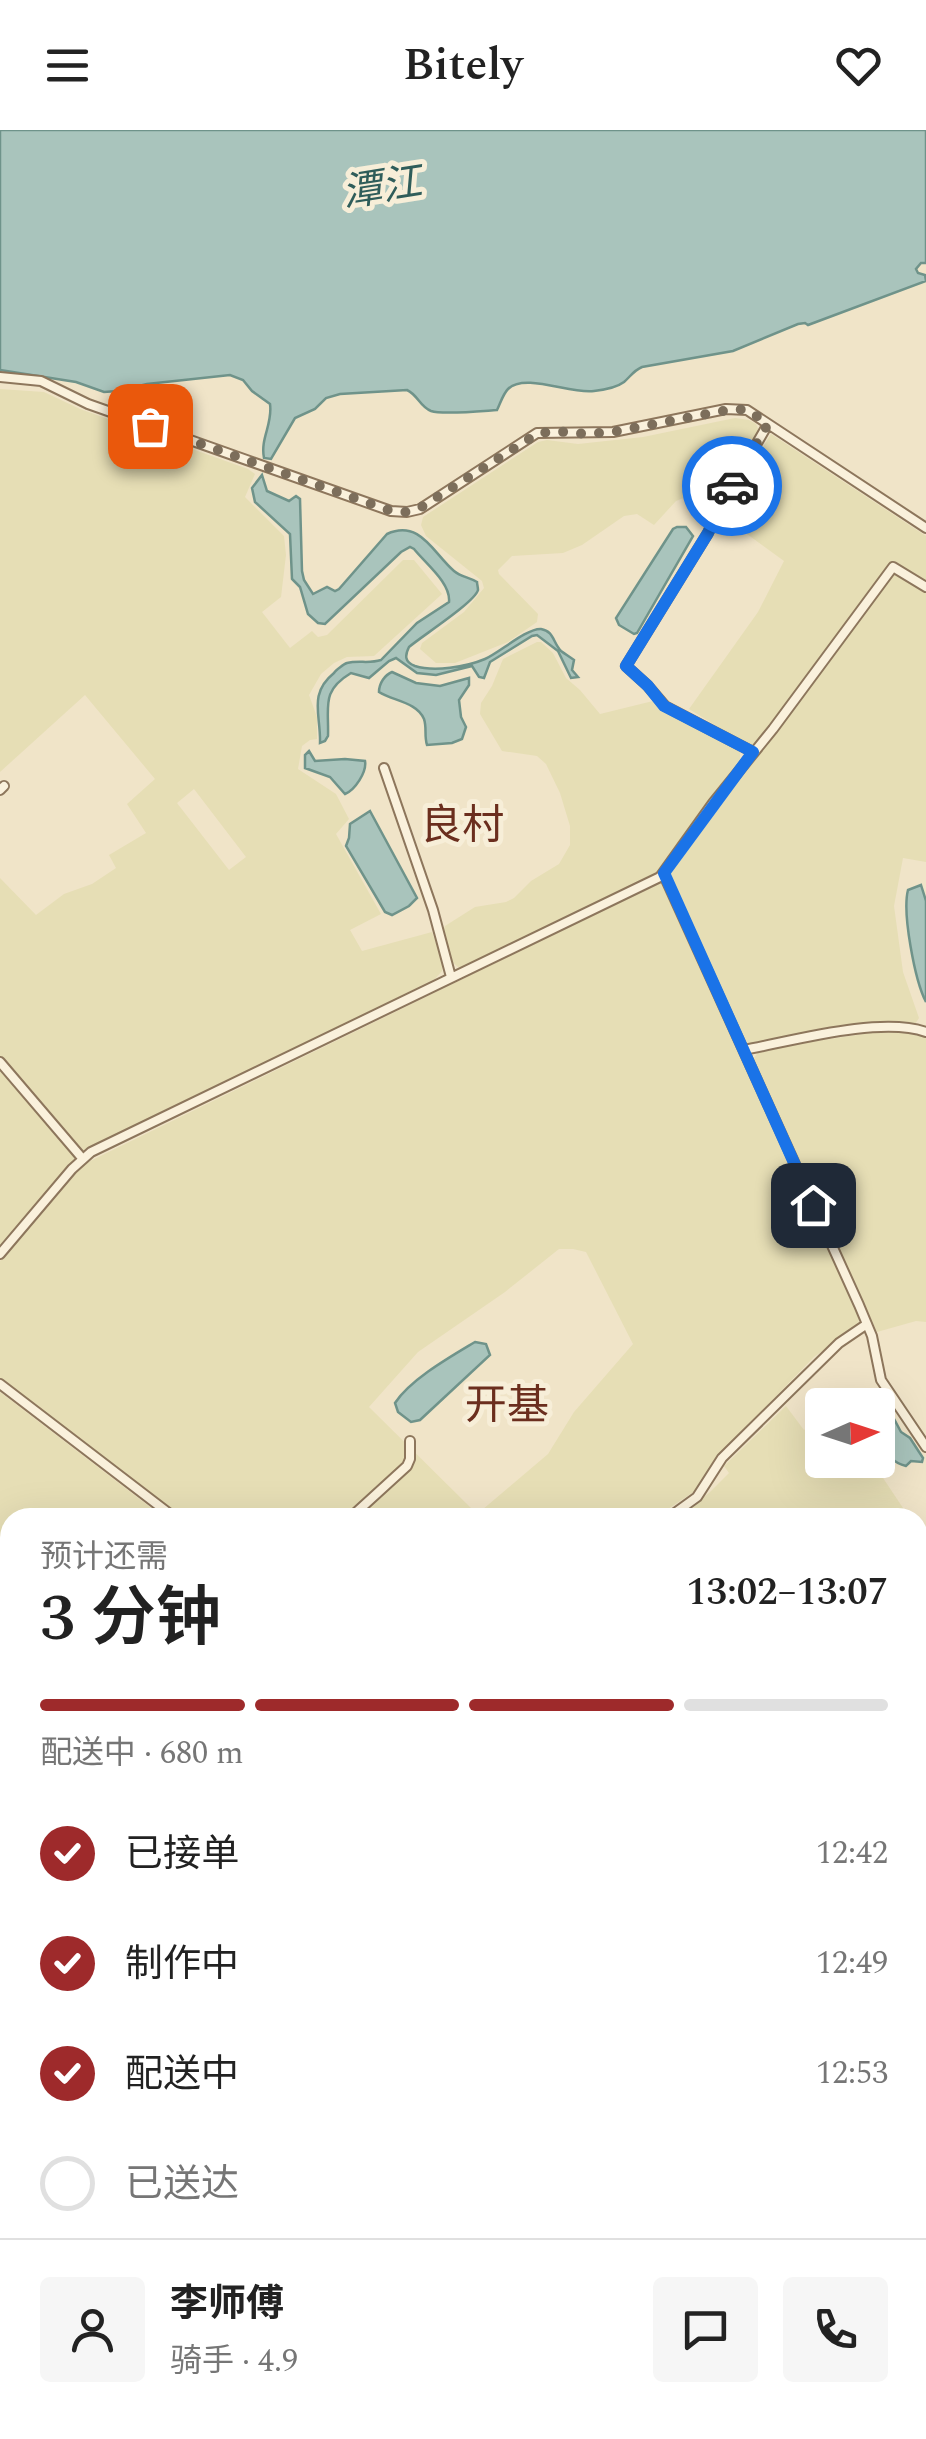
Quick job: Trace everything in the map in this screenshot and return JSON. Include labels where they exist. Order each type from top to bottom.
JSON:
[{"type":"street","points":[[0,377],[40,381],[88,404],[391,511],[406,512],[420,508],[528,438],[544,432],[613,432],[733,409],[748,410],[926,528]]},
{"type":"street","points":[[753,752],[664,706],[626,666],[708,533],[768,424]]},
{"type":"street","points":[[0,1254],[82,1158],[652,882],[664,873],[893,567],[926,587]]},
{"type":"street","points":[[384,768],[433,910],[451,977]]},
{"type":"street","points":[[664,873],[867,1324],[881,1380],[926,1447]]},
{"type":"street","points":[[744,1050],[874,1026],[911,1027],[926,1032]]},
{"type":"street","points":[[0,1062],[82,1158]]},
{"type":"street","points":[[682,1508],[697,1497],[722,1458],[839,1343],[867,1324]]},
{"type":"street","points":[[0,1384],[161,1508]]},
{"type":"street","points":[[361,1508],[407,1466],[410,1441]]},
{"type":"shaded area","points":[[0,389],[44,392],[255,474],[245,497],[284,536],[286,555],[281,597],[262,612],[290,648],[312,631],[318,637],[327,635],[403,560],[414,560],[442,594],[374,656],[347,657],[321,674],[309,695],[317,717],[317,739],[302,746],[298,769],[336,794],[349,819],[336,834],[381,914],[350,930],[362,951],[432,932],[442,971],[435,979],[85,1151],[79,1149],[0,1056],[0,878],[36,915],[64,894],[92,884],[116,868],[109,855],[146,833],[127,804],[155,779],[85,695],[0,772]],"holes":[[[194,789],[246,857],[229,870],[177,803]]]},
{"type":"shaded area","points":[[735,418],[749,420],[759,431],[723,491],[703,490],[676,501],[654,525],[637,514],[624,516],[582,545],[563,553],[512,556],[498,570],[499,574],[538,614],[537,622],[508,642],[455,663],[436,663],[420,649],[422,643],[464,612],[484,588],[482,581],[426,536],[421,525],[423,517],[538,442],[578,444],[643,437]]},
{"type":"shaded area","points":[[771,434],[926,536],[926,583],[893,561],[772,728],[752,748],[689,709],[758,612],[784,561],[721,515]]},
{"type":"shaded area","points":[[893,571],[926,591],[926,862],[903,858],[894,906],[903,972],[919,1018],[915,1024],[883,1021],[747,1045],[669,876]]},
{"type":"shaded area","points":[[537,642],[553,653],[566,678],[600,714],[653,701],[736,746],[740,761],[653,878],[466,968],[458,967],[451,961],[445,926],[475,907],[514,898],[531,881],[559,864],[570,845],[570,826],[546,764],[537,756],[502,751],[480,714],[481,703],[503,659]]},
{"type":"shaded area","points":[[659,883],[666,884],[858,1310],[859,1325],[814,1357],[716,1459],[701,1487],[670,1508],[484,1508],[548,1454],[574,1412],[633,1344],[586,1252],[559,1249],[418,1352],[369,1407],[471,1508],[171,1508],[0,1380],[0,1261],[82,1165]]},
{"type":"shaded area","points":[[891,1030],[926,1037],[926,1322],[877,1332],[753,1060],[758,1052]]},
{"type":"shaded area","points":[[0,1068],[75,1156],[0,1248]]},
{"type":"shaded area","points":[[0,1392],[151,1508],[0,1508]]},
{"type":"shaded area","points":[[786,1406],[805,1429],[805,1478],[883,1478],[903,1508],[688,1508],[729,1473],[724,1466]]},
{"type":"water","name":"潭江","points":[[0,130],[926,130],[926,263],[916,269],[925,275],[926,281],[808,325],[798,324],[733,351],[642,367],[621,384],[605,389],[585,391],[537,383],[516,384],[508,389],[497,410],[431,411],[407,390],[340,394],[326,398],[315,409],[295,418],[271,459],[264,458],[270,404],[243,380],[230,375],[104,392],[76,382],[0,370]]},
{"type":"water","points":[[262,475],[267,491],[289,501],[296,496],[300,499],[302,571],[313,594],[327,587],[339,589],[387,534],[398,531],[417,534],[459,575],[477,582],[478,590],[468,602],[409,647],[406,658],[411,664],[431,669],[469,664],[541,629],[574,660],[572,670],[578,677],[571,678],[558,651],[537,635],[490,662],[484,678],[472,666],[436,675],[417,673],[396,658],[369,678],[351,673],[335,686],[329,700],[328,736],[320,743],[318,697],[326,681],[347,663],[381,660],[417,623],[449,602],[449,595],[437,574],[410,547],[325,624],[318,623],[308,614],[300,587],[292,579],[290,534],[255,502],[252,488]]},
{"type":"water","points":[[677,527],[686,527],[693,536],[634,634],[619,625],[616,618]]},
{"type":"water","points":[[392,672],[416,683],[440,686],[469,678],[459,700],[466,727],[462,739],[427,745],[421,713],[379,692],[383,680]]},
{"type":"water","points":[[309,751],[315,761],[365,761],[362,775],[345,794],[330,777],[305,768]]},
{"type":"water","points":[[370,811],[417,898],[392,915],[385,912],[346,846],[350,824]]},
{"type":"water","points":[[921,885],[926,901],[926,1002],[914,963],[907,914],[908,890]]},
{"type":"water","points":[[475,1342],[486,1344],[490,1355],[420,1420],[411,1422],[398,1412],[395,1403],[411,1385]]},
{"type":"water","points":[[895,1421],[923,1458],[922,1462],[901,1465],[895,1461]]},
{"type":"way so far","points":[[150,426],[391,511],[406,512],[420,508],[537,434],[613,432],[726,410],[748,410],[768,424],[732,486]]},
{"type":"district","name":"良村","points":[[462,826]]},
{"type":"district","name":"开基","points":[[507,1406]]},
{"type":"route","points":[[732,486],[708,533],[626,666],[664,706],[753,752],[664,873],[813,1205]]}]
